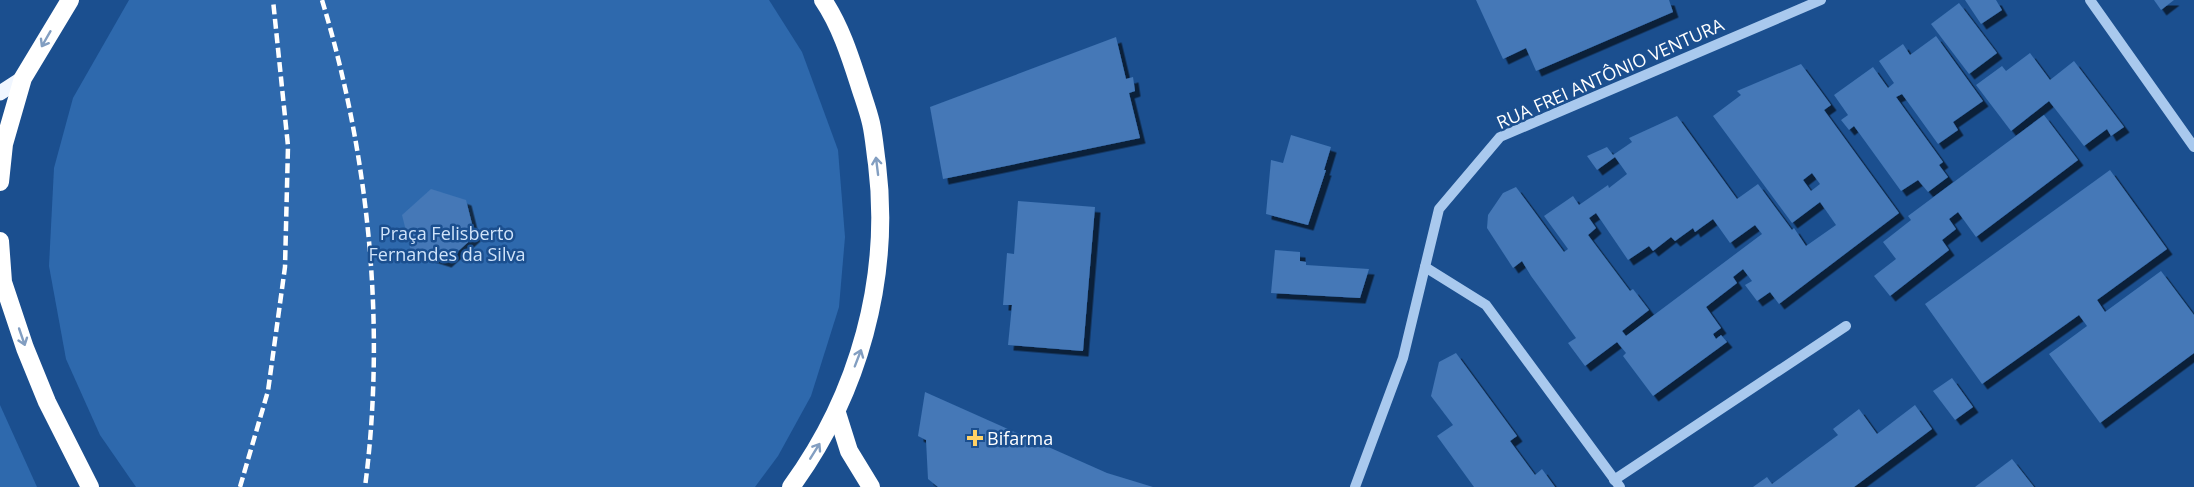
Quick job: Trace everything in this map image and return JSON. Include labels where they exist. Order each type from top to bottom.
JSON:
[{"type":"highway","points":[[0,182],[4,144],[24,78],[70,0]]},
{"type":"highway","points":[[791,487],[837,413],[863,344],[878,272],[881,198],[872,125],[850,55],[823,0]]},
{"type":"highway","points":[[0,241],[2,280],[25,348],[47,402],[90,487]]},
{"type":"highway","points":[[837,413],[849,451],[871,487]]},
{"type":"main road","points":[[0,93],[24,78]]},
{"type":"street","name":"RUA FREI ANTÔNIO VENTURA","points":[[1355,487],[1402,358],[1439,209],[1500,136],[1821,0]]},
{"type":"street","points":[[2090,0],[2194,147]]},
{"type":"street","points":[[1425,267],[1486,305],[1617,483],[1846,326]]},
{"type":"green space","name":"Praça Felisberto Fernandes da Silva","points":[[129,0],[769,0],[802,52],[838,150],[845,237],[839,307],[811,396],[778,456],[755,487],[136,487],[100,435],[66,359],[49,266],[54,168],[73,98]]},
{"type":"green space","points":[[0,405],[37,487],[0,487]]},
{"type":"building","points":[[1476,0],[1669,0],[1673,12],[1536,71],[1526,48],[1503,59]]},
{"type":"building","points":[[1965,0],[1996,0],[2002,10],[1981,24]]},
{"type":"building","points":[[2154,0],[2174,0],[2161,10]]},
{"type":"building","points":[[1959,3],[1997,53],[1969,74],[1931,24]]},
{"type":"building","points":[[1936,36],[1983,101],[1953,122],[1958,130],[1938,144],[1902,94],[1896,97],[1943,162],[1939,165],[1948,177],[1928,192],[1918,180],[1901,191],[1854,126],[1849,130],[1841,120],[1848,115],[1834,95],[1873,67],[1888,88],[1894,83],[1879,61],[1903,44],[1910,55]]},
{"type":"building","points":[[1116,37],[1126,79],[1133,77],[1135,91],[1129,93],[1140,138],[943,179],[930,107]]},
{"type":"building","points":[[2030,53],[2050,80],[2074,61],[2124,127],[2111,136],[2107,129],[2084,146],[2049,101],[2011,131],[1976,85],[2002,66],[2006,71]]},
{"type":"building","points":[[1801,64],[1831,105],[1824,110],[1899,213],[1779,304],[1770,292],[1757,301],[1745,285],[1752,281],[1743,269],[1733,277],[1737,283],[1706,307],[1721,328],[1713,334],[1716,339],[1721,335],[1727,342],[1653,396],[1623,356],[1626,353],[1617,342],[1585,366],[1568,343],[1576,338],[1522,261],[1513,268],[1487,228],[1488,215],[1503,193],[1516,187],[1564,252],[1568,249],[1544,216],[1573,196],[1579,205],[1608,185],[1609,188],[1627,174],[1615,157],[1597,170],[1587,156],[1607,147],[1613,155],[1632,142],[1629,138],[1677,116],[1737,199],[1758,184],[1806,246],[1836,225],[1820,202],[1792,223],[1713,116],[1741,95],[1737,91]],"holes":[[[1812,173],[1820,184],[1811,191],[1803,180]],[[1596,213],[1628,260],[1649,246],[1653,251],[1671,237],[1675,241],[1693,228],[1695,232],[1713,219],[1730,243],[1755,225],[1762,234],[1626,336],[1622,331],[1649,310],[1633,289],[1630,291],[1588,235],[1596,228],[1589,218]]]},
{"type":"building","points":[[2044,115],[2078,160],[1976,237],[1958,212],[1949,219],[1956,229],[1942,240],[1949,250],[1890,296],[1874,276],[1896,259],[1883,242],[1911,220],[1908,216]]},
{"type":"building","points":[[1291,135],[1331,147],[1308,225],[1266,214],[1271,160],[1283,163]]},
{"type":"building","points":[[2110,170],[2167,249],[2097,300],[2105,312],[2161,271],[2194,315],[2194,353],[2100,423],[2049,354],[2087,326],[2079,315],[1982,384],[1925,304]]},
{"type":"building","points":[[431,189],[466,200],[475,236],[446,262],[411,251],[402,215]]},
{"type":"building","points":[[1018,201],[1095,207],[1083,351],[1008,345],[1012,305],[1003,305],[1007,253],[1014,254]]},
{"type":"building","points":[[1275,250],[1300,252],[1300,261],[1306,262],[1306,265],[1369,269],[1360,298],[1271,293]]},
{"type":"building","points":[[1456,353],[1517,436],[1510,441],[1535,475],[1542,469],[1555,487],[1474,487],[1437,436],[1453,425],[1431,396],[1439,362]]},
{"type":"building","points":[[1952,378],[1973,407],[1955,420],[1933,391]]},
{"type":"building","name":"Bifarma","points":[[925,392],[1107,473],[1153,487],[938,487],[928,479],[926,440],[918,436]]},
{"type":"building","points":[[1915,405],[1932,429],[1854,487],[1753,487],[1767,477],[1772,484],[1838,435],[1833,429],[1859,409],[1877,434]]},
{"type":"building","points":[[2012,459],[2034,487],[1975,487]]},
{"type":"railway","points":[[240,487],[268,391],[285,267],[288,146],[273,0]]},
{"type":"railway","points":[[322,0],[352,119],[369,241],[374,365],[365,487]]},
{"type":"place","name":"Bifarma","points":[[975,438]]}]
